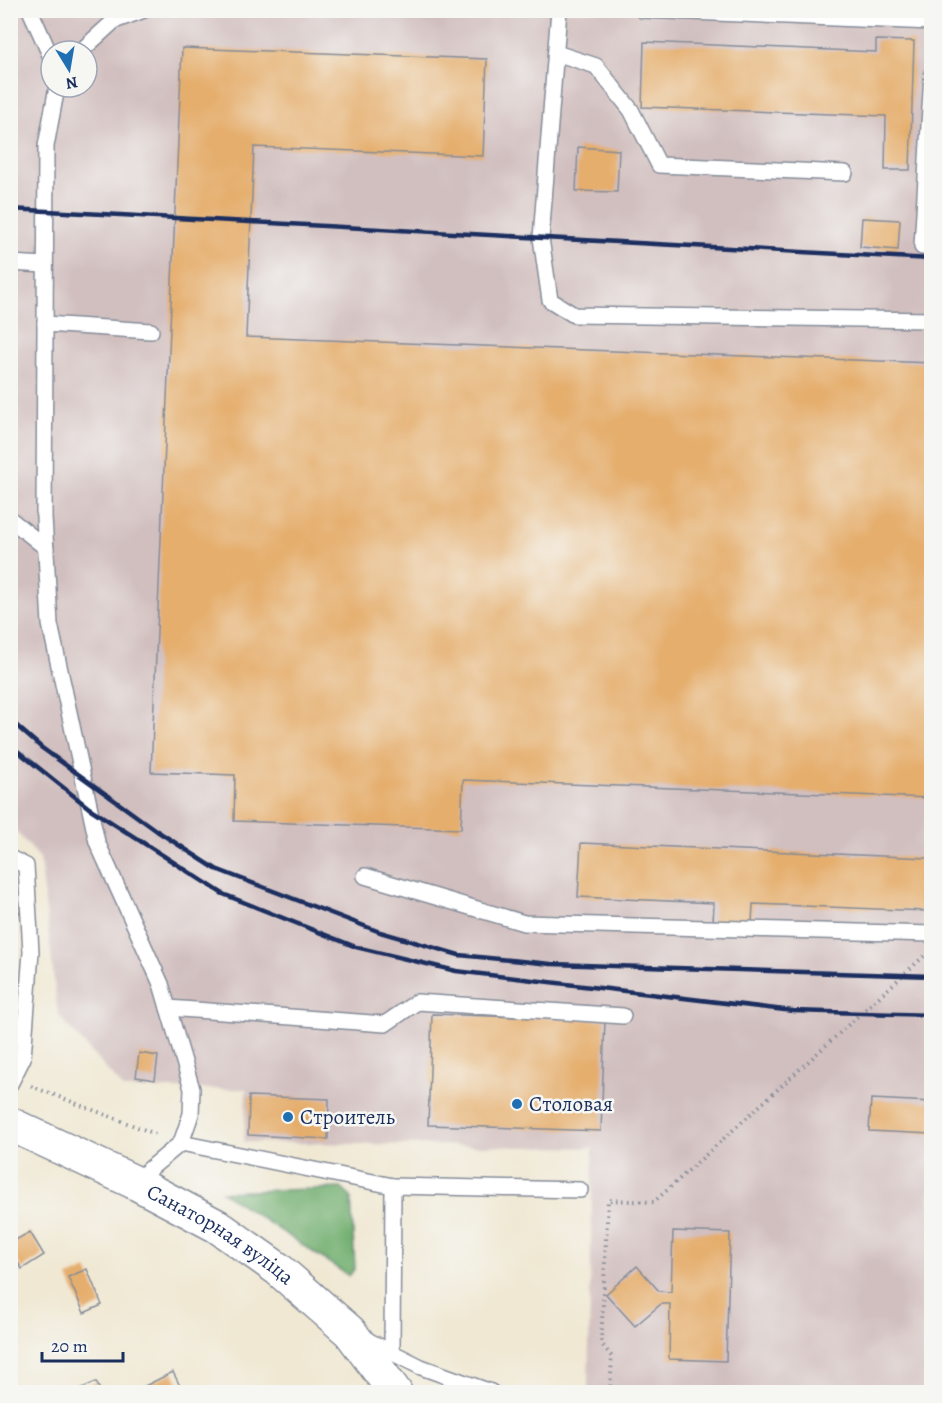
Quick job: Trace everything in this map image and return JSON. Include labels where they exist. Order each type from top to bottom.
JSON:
[{"type":"street","name":"Санаторная вуліца","points":[[10,1124],[134,1182],[217,1226],[278,1269],[350,1332],[395,1392]]},
{"type":"lane","points":[[30,10],[43,39]]},
{"type":"lane","points":[[94,39],[114,21],[144,10]]},
{"type":"lane","points":[[559,10],[541,238],[550,300],[574,315],[932,320]]},
{"type":"lane","points":[[642,10],[884,15],[932,22]]},
{"type":"lane","points":[[556,53],[596,66],[630,110],[659,165],[845,173]]},
{"type":"lane","points":[[922,247],[932,74]]},
{"type":"lane","points":[[55,99],[46,146],[46,548],[50,624],[97,842],[161,984],[192,1089],[191,1114],[181,1143],[134,1182]]},
{"type":"lane","points":[[10,263],[45,265]]},
{"type":"lane","points":[[45,324],[151,331]]},
{"type":"lane","points":[[10,519],[46,548]]},
{"type":"lane","points":[[10,858],[26,866],[31,952],[23,1058],[12,1081]]},
{"type":"lane","points":[[365,876],[524,923],[932,934]]},
{"type":"lane","points":[[168,1008],[385,1024],[417,1002],[623,1016]]},
{"type":"lane","points":[[181,1143],[393,1186],[580,1190]]},
{"type":"lane","points":[[392,1350],[393,1186]]},
{"type":"lane","points":[[350,1332],[392,1350],[421,1367],[491,1392]]},
{"type":"path","points":[[610,1392],[612,1357],[601,1343],[608,1200],[654,1202],[932,949]]},
{"type":"path","points":[[12,1081],[181,1143]]},
{"type":"shaded area","points":[[10,11],[931,11],[931,1392],[588,1392],[593,1148],[244,1142],[246,1089],[124,1089],[58,1015],[40,858],[10,825]]},
{"type":"green space","points":[[341,1188],[351,1197],[355,1268],[349,1276],[222,1192]]},
{"type":"building","points":[[876,40],[914,41],[910,170],[885,170],[886,116],[642,107],[644,42],[876,52]]},
{"type":"building","points":[[182,48],[487,59],[483,156],[254,147],[246,337],[932,363],[932,798],[463,780],[461,829],[234,821],[235,775],[151,772]]},
{"type":"building","points":[[578,147],[619,150],[617,192],[576,191]]},
{"type":"building","points":[[862,218],[900,220],[898,250],[860,247]]},
{"type":"building","points":[[10,437],[14,437],[16,479],[10,479]]},
{"type":"building","points":[[581,843],[928,858],[926,911],[753,904],[752,923],[713,922],[714,903],[578,897]]},
{"type":"building","points":[[10,902],[22,907],[10,931]]},
{"type":"building","points":[[432,1014],[605,1020],[601,1131],[428,1125]]},
{"type":"building","points":[[139,1053],[158,1056],[155,1080],[136,1077]]},
{"type":"building","name":"Строитель","points":[[249,1096],[329,1099],[328,1139],[248,1135]]},
{"type":"building","points":[[871,1099],[932,1102],[932,1134],[869,1131]]},
{"type":"building","points":[[673,1231],[730,1233],[726,1361],[669,1359],[670,1304],[661,1304],[635,1326],[606,1294],[637,1266],[659,1291],[671,1292]]},
{"type":"building","points":[[30,1232],[44,1255],[22,1269],[10,1250],[10,1243]]},
{"type":"building","points":[[87,1269],[102,1305],[84,1313],[68,1277]]},
{"type":"building","points":[[173,1372],[183,1392],[133,1392]]},
{"type":"building","points":[[96,1382],[101,1392],[73,1392]]},
{"type":"railway","points":[[10,209],[932,259]]},
{"type":"railway","points":[[10,720],[42,748],[157,831],[216,869],[380,932],[459,955],[551,964],[932,976]]},
{"type":"railway","points":[[10,745],[89,808],[223,894],[356,947],[456,971],[793,1011],[932,1015]]},
{"type":"place","name":"Столовая","points":[[517,1104]]},
{"type":"place","name":"Строитель","points":[[288,1117]]}]
